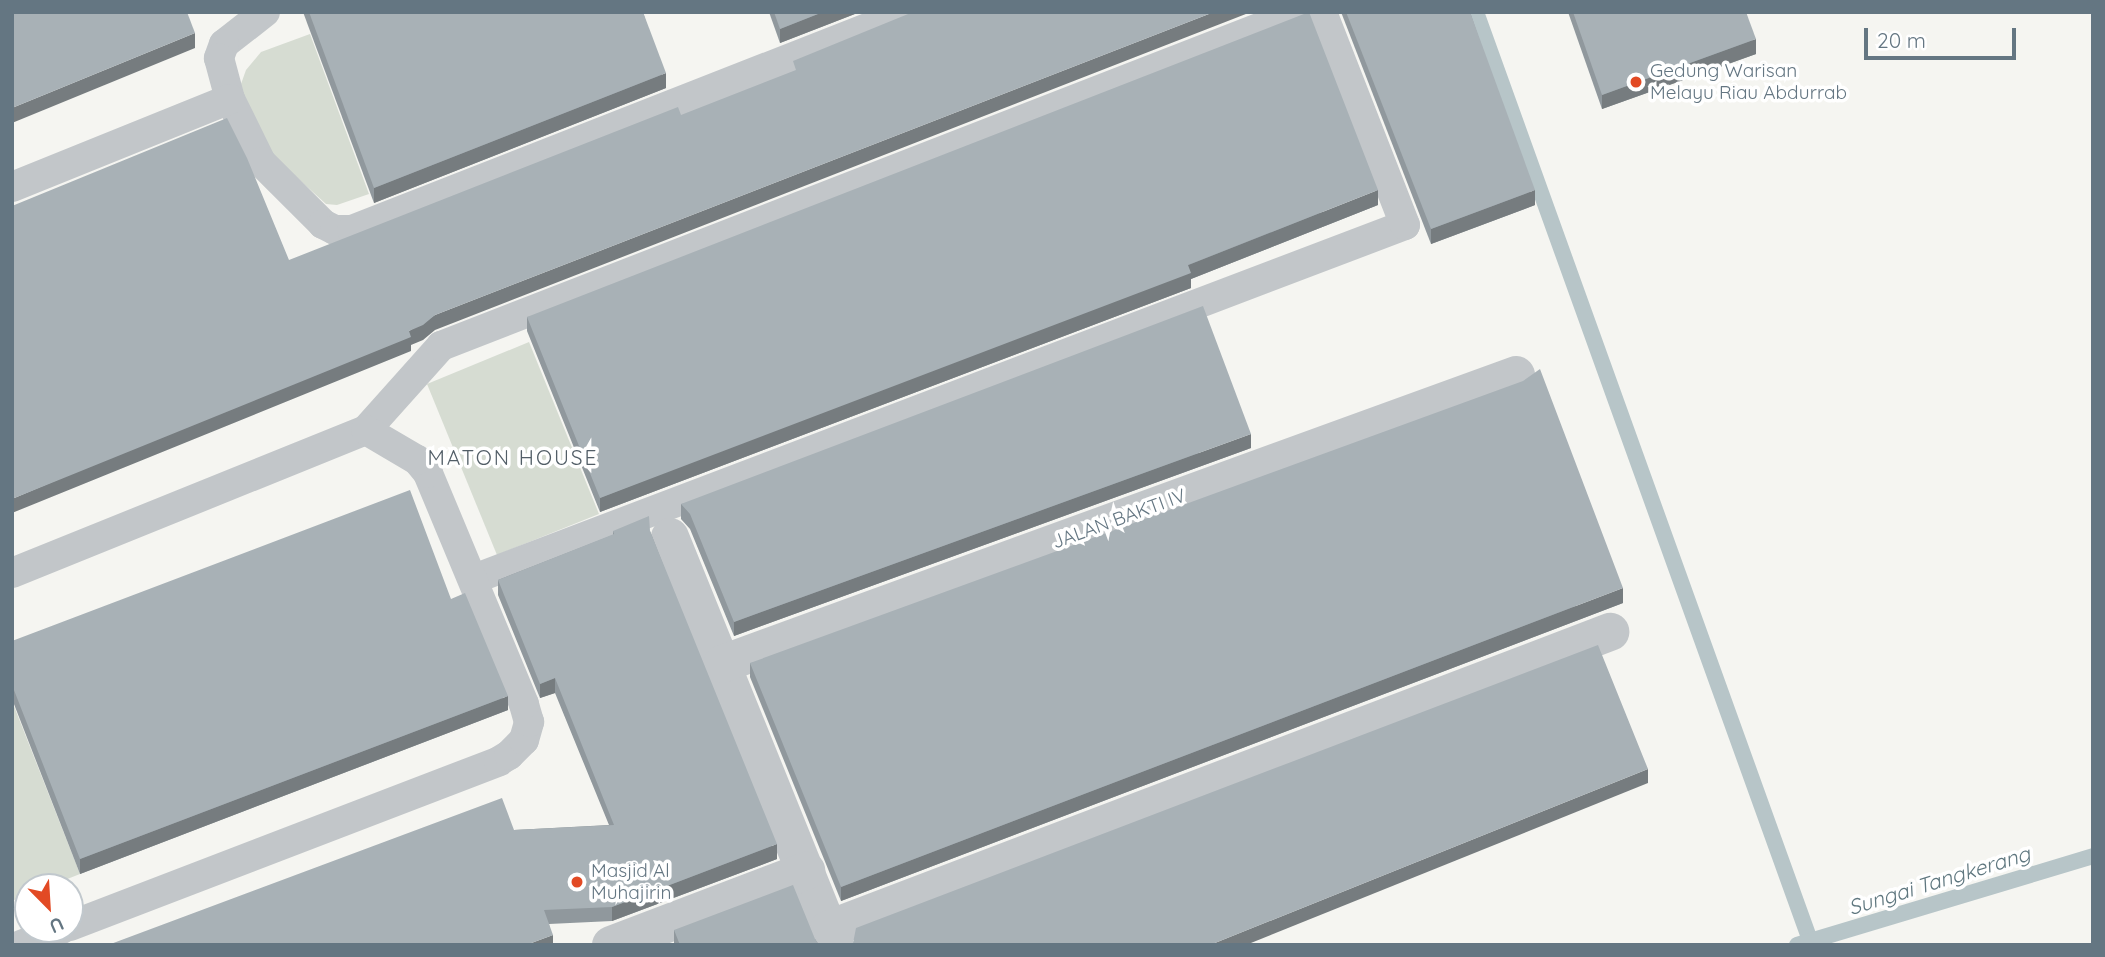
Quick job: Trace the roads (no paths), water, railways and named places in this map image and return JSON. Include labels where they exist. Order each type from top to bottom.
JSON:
[{"type":"street","name":"JALAN BAKTI IV","points":[[722,664],[1516,375]]},
{"type":"street","points":[[670,537],[832,937],[1610,632]]},
{"type":"street","points":[[611,945],[806,871]]},
{"type":"lane","points":[[265,12],[224,44],[219,58],[230,99],[261,162],[328,229],[352,230],[908,12]]},
{"type":"lane","points":[[12,573],[366,430],[441,346],[1300,12]]},
{"type":"lane","points":[[474,579],[1405,225],[1322,12]]},
{"type":"lane","points":[[12,187],[230,99]]},
{"type":"lane","points":[[84,921],[509,755],[524,740],[528,714],[428,473],[417,460],[366,430]]},
{"type":"waterway","points":[[1476,12],[1810,940]]},
{"type":"waterway","name":"Sungai Tangkerang","points":[[1797,945],[2093,856]]},
{"type":"place","name":"Gedung Warisan Melayu Riau Abdurrab","points":[[1636,82]]},
{"type":"place","name":"Masjid Al Muhajirin","points":[[577,882]]},
{"type":"district","name":"MATON HOUSE","points":[[513,457]]}]
